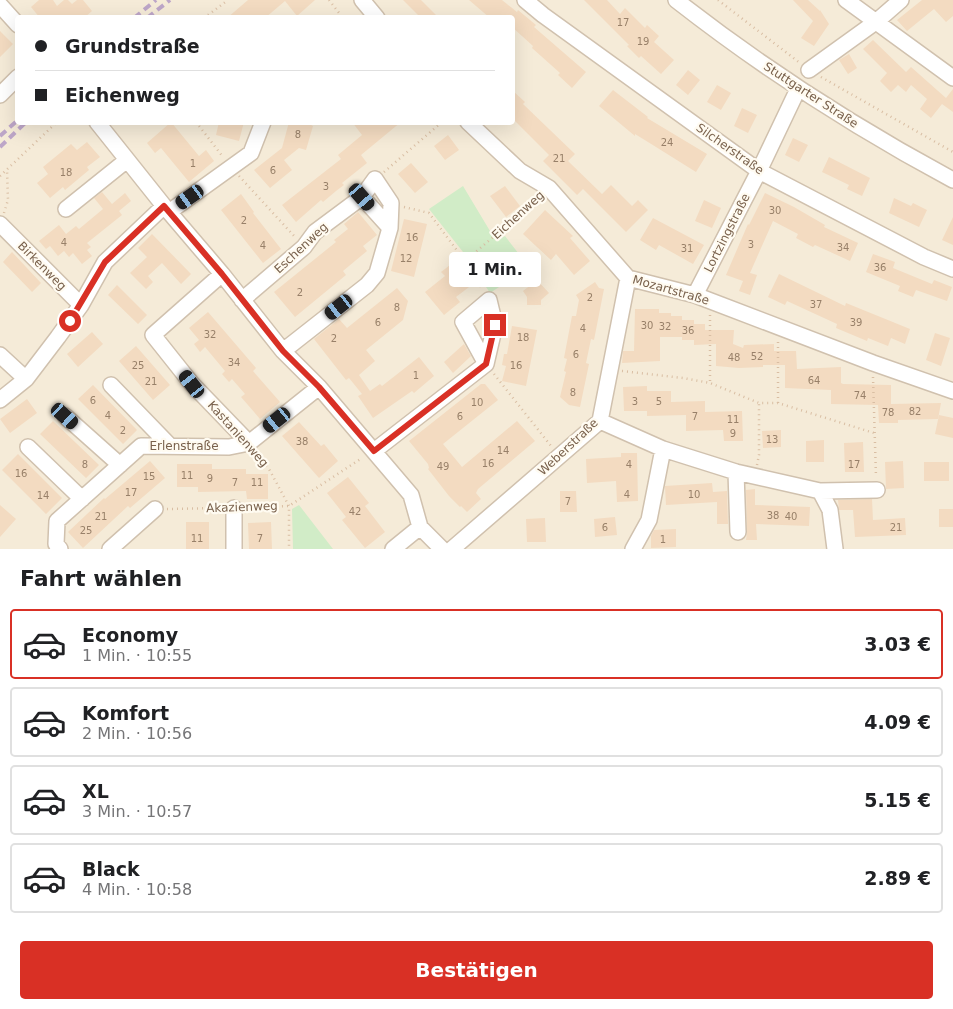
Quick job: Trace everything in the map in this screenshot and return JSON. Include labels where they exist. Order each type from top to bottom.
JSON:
[{"type":"street","points":[[362,0],[374,15]]},
{"type":"street","name":"Silcherstraße","points":[[525,0],[759,171],[924,257],[953,269]]},
{"type":"street","name":"Stuttgarter Straße","points":[[676,0],[798,89],[881,140],[953,180]]},
{"type":"street","points":[[846,0],[953,78]]},
{"type":"street","points":[[809,70],[902,0]]},
{"type":"street","points":[[0,5],[15,22]]},
{"type":"street","points":[[0,95],[15,80]]},
{"type":"street","name":"Lortzingstraße","points":[[695,295],[759,171],[798,89]]},
{"type":"street","points":[[100,125],[166,209],[222,274],[283,351],[319,387],[410,495],[420,526],[442,549]]},
{"type":"street","points":[[0,400],[26,379],[58,337],[81,304],[105,262],[166,209],[231,168],[251,153],[262,125]]},
{"type":"street","name":"Mozartstraße","points":[[471,125],[520,171],[549,188],[628,278],[695,295],[873,364],[953,391]]},
{"type":"street","points":[[66,209],[127,160]]},
{"type":"street","points":[[283,351],[367,285],[377,273],[390,228],[391,203],[375,179]]},
{"type":"street","name":"Eschenweg","points":[[242,300],[304,247],[315,232],[362,197],[375,179]]},
{"type":"street","points":[[362,197],[390,228]]},
{"type":"street","name":"Birkenweg","points":[[0,224],[81,304]]},
{"type":"street","name":"Kastanienweg","points":[[222,274],[153,335],[192,384],[249,443]]},
{"type":"street","name":"Weberstraße","points":[[452,549],[600,421],[628,278]]},
{"type":"street","points":[[374,451],[486,364],[495,325],[489,300],[463,322],[486,364]]},
{"type":"street","points":[[0,355],[26,379]]},
{"type":"street","points":[[111,384],[170,446]]},
{"type":"street","points":[[249,443],[319,387]]},
{"type":"street","points":[[65,416],[120,465]]},
{"type":"street","points":[[600,421],[663,449],[736,472],[820,491],[877,490]]},
{"type":"street","name":"Erlenstraße","points":[[60,549],[56,544],[57,521],[141,446],[229,446],[249,443]]},
{"type":"street","points":[[28,447],[82,498]]},
{"type":"street","points":[[633,549],[649,520],[663,449]]},
{"type":"street","points":[[736,472],[738,532]]},
{"type":"street","points":[[820,491],[830,510],[834,549]]},
{"type":"street","points":[[234,508],[234,549]]},
{"type":"street","points":[[110,549],[155,509]]},
{"type":"street","points":[[393,549],[420,526]]},
{"type":"path","points":[[208,15],[228,0]]},
{"type":"path","points":[[329,0],[340,15]]},
{"type":"path","points":[[718,0],[809,70],[953,152]]},
{"type":"path","points":[[0,176],[54,125]]},
{"type":"path","points":[[198,125],[231,168],[304,247]]},
{"type":"path","points":[[375,179],[438,126]]},
{"type":"path","points":[[0,224],[8,200],[7,169]]},
{"type":"path","name":"Eichenweg","points":[[465,261],[525,211],[549,188]]},
{"type":"path","points":[[391,203],[429,213],[465,261],[489,300]]},
{"type":"path","points":[[710,302],[710,383]]},
{"type":"path","points":[[778,327],[778,403]]},
{"type":"path","points":[[486,364],[559,457]]},
{"type":"path","points":[[873,364],[877,490]]},
{"type":"path","points":[[610,369],[710,383],[759,403],[778,403],[874,433]]},
{"type":"path","points":[[755,476],[759,454],[759,403]]},
{"type":"path","name":"Kastanienweg","points":[[249,443],[269,469],[288,506],[289,549]]},
{"type":"path","name":"Akazienweg","points":[[155,509],[288,506],[374,451]]},
{"type":"shaded area","points":[[0,0],[953,0],[953,549],[0,549]]},
{"type":"green space","points":[[463,186],[496,241],[505,236],[529,267],[490,293],[463,252],[429,209]]},
{"type":"green space","points":[[299,505],[333,549],[293,549],[292,509]]},
{"type":"building","points":[[39,0],[53,0],[57,6],[64,0],[68,0],[72,4],[77,0],[83,0],[92,11],[87,15],[38,15],[31,7]]},
{"type":"building","points":[[248,0],[315,0],[298,15],[285,1],[269,15],[230,15]]},
{"type":"building","points":[[403,0],[421,0],[436,15],[418,15]]},
{"type":"building","points":[[469,0],[502,0],[536,25],[534,27],[586,72],[572,88],[558,75],[560,73],[515,30],[515,15],[486,15]]},
{"type":"building","points":[[584,0],[607,0],[620,14],[625,8],[645,28],[647,25],[659,36],[654,42],[674,60],[661,74],[641,56],[639,58],[627,46],[629,45]]},
{"type":"building","points":[[793,0],[808,0],[820,10],[829,24],[814,46],[801,38],[813,21]]},
{"type":"building","points":[[922,0],[953,0],[953,16],[946,22],[934,9],[907,31],[897,20]]},
{"type":"building","points":[[0,31],[13,44],[0,57]]},
{"type":"building","points":[[873,40],[906,72],[911,67],[946,98],[953,89],[953,112],[942,104],[931,118],[920,109],[927,99],[911,85],[906,92],[898,85],[891,92],[880,81],[887,73],[863,49]]},
{"type":"building","points":[[849,54],[857,68],[848,74],[839,60]]},
{"type":"building","points":[[688,70],[700,80],[688,95],[676,85]]},
{"type":"building","points":[[717,85],[731,93],[721,110],[707,102]]},
{"type":"building","points":[[613,90],[647,118],[707,154],[696,172],[635,134],[635,136],[599,106]]},
{"type":"building","points":[[515,93],[525,102],[523,104],[575,154],[568,161],[602,194],[611,185],[632,206],[638,200],[648,210],[626,232],[583,189],[577,195],[543,161],[549,155],[515,121]]},
{"type":"building","points":[[742,108],[757,115],[748,133],[734,126]]},
{"type":"building","points":[[168,125],[173,125],[199,156],[206,150],[214,161],[189,182],[161,148],[155,153],[147,143]]},
{"type":"building","points":[[218,125],[243,125],[239,141],[216,135]]},
{"type":"building","points":[[288,125],[313,126],[306,150],[299,148],[284,160],[292,170],[270,188],[254,170],[282,148]]},
{"type":"building","points":[[354,125],[397,125],[361,155],[367,163],[342,183],[344,185],[323,202],[321,200],[296,222],[282,205],[341,159],[338,155],[362,135]]},
{"type":"building","points":[[448,135],[459,150],[445,160],[434,146]]},
{"type":"building","points":[[793,138],[808,145],[799,162],[785,155]]},
{"type":"building","points":[[87,142],[100,157],[87,167],[89,170],[65,190],[63,187],[50,198],[37,183],[48,174],[43,167],[71,144],[77,150]]},
{"type":"building","points":[[829,157],[870,178],[862,196],[847,189],[849,185],[822,172]]},
{"type":"building","points":[[411,163],[428,182],[415,193],[398,174]]},
{"type":"building","points":[[505,186],[520,206],[506,217],[490,196]]},
{"type":"building","points":[[102,192],[112,204],[125,193],[131,201],[119,211],[122,215],[87,243],[91,247],[87,250],[92,256],[82,264],[73,253],[69,257],[64,251],[58,256],[50,246],[46,249],[39,241],[59,225],[66,234],[76,226],[79,229],[103,209],[94,198]]},
{"type":"building","points":[[765,193],[794,207],[825,225],[824,227],[858,243],[850,261],[815,245],[813,247],[796,238],[798,234],[773,221],[750,273],[757,275],[750,295],[739,291],[743,281],[726,275],[748,224]]},
{"type":"building","points":[[241,194],[281,249],[263,263],[221,210]]},
{"type":"building","points":[[894,198],[911,206],[913,203],[927,210],[919,227],[889,213]]},
{"type":"building","points":[[704,200],[721,208],[712,228],[695,221]]},
{"type":"building","points":[[545,210],[573,236],[570,238],[590,261],[574,275],[556,254],[551,260],[523,234]]},
{"type":"building","points":[[358,212],[377,235],[363,246],[367,251],[343,271],[346,275],[295,317],[274,292],[336,242],[334,240],[348,229],[344,224]]},
{"type":"building","points":[[953,217],[953,245],[942,240]]},
{"type":"building","points":[[653,218],[704,245],[693,264],[659,245],[656,250],[640,240]]},
{"type":"building","points":[[404,219],[427,224],[414,277],[391,271]]},
{"type":"building","points":[[152,234],[191,274],[181,284],[162,263],[148,276],[153,282],[146,289],[130,273],[147,257],[138,248]]},
{"type":"building","points":[[12,252],[41,283],[32,292],[3,262]]},
{"type":"building","points":[[873,254],[895,262],[893,268],[932,284],[934,280],[952,287],[947,301],[916,290],[913,297],[898,291],[900,286],[866,272]]},
{"type":"building","points":[[455,261],[473,284],[456,297],[460,302],[444,315],[425,292],[445,276],[441,272]]},
{"type":"building","points":[[779,274],[845,306],[846,303],[910,329],[905,344],[891,338],[888,346],[868,338],[867,341],[836,328],[837,324],[787,301],[785,305],[768,297]]},
{"type":"building","points":[[537,280],[549,293],[541,300],[541,305],[527,305],[527,297],[523,291]]},
{"type":"building","points":[[595,282],[599,288],[604,289],[594,340],[591,339],[586,363],[589,364],[580,407],[569,405],[560,397],[566,372],[564,371],[567,359],[564,358],[572,316],[576,316],[579,300],[576,295]]},
{"type":"building","points":[[117,285],[147,315],[138,324],[108,295]]},
{"type":"building","points":[[397,288],[408,301],[403,320],[366,350],[375,361],[359,375],[370,391],[380,384],[382,386],[419,357],[434,376],[414,393],[412,391],[373,418],[358,396],[362,394],[349,378],[346,380],[314,339],[339,319],[347,328]]},
{"type":"building","points":[[635,309],[659,309],[659,313],[671,313],[671,316],[682,316],[682,320],[694,320],[694,324],[705,324],[705,330],[734,330],[733,344],[743,348],[744,345],[774,344],[774,351],[796,351],[797,369],[841,367],[841,383],[843,384],[891,385],[891,404],[941,403],[938,419],[898,420],[898,423],[879,423],[878,405],[831,404],[831,390],[785,388],[785,365],[739,368],[716,366],[716,344],[694,345],[694,340],[682,340],[682,337],[660,337],[660,361],[622,363],[623,351],[634,351]]},
{"type":"building","points":[[208,312],[256,368],[253,371],[280,402],[260,419],[241,397],[245,394],[232,379],[229,382],[222,374],[225,371],[205,347],[200,352],[194,344],[199,340],[189,328]]},
{"type":"building","points":[[512,326],[537,330],[526,386],[502,381],[506,366],[502,365],[504,354],[507,354]]},
{"type":"building","points":[[92,332],[103,344],[78,367],[67,354]]},
{"type":"building","points":[[935,333],[950,338],[941,366],[926,360]]},
{"type":"building","points":[[464,344],[471,356],[453,373],[444,362]]},
{"type":"building","points":[[136,346],[170,385],[153,400],[119,361]]},
{"type":"building","points":[[481,384],[485,384],[498,400],[443,444],[462,467],[517,421],[535,441],[478,489],[476,493],[481,499],[467,512],[449,496],[428,469],[428,464],[409,441]]},
{"type":"building","points":[[93,385],[137,430],[123,444],[78,399]]},
{"type":"building","points":[[647,386],[647,391],[671,391],[671,402],[705,401],[705,412],[742,411],[743,441],[724,441],[723,430],[686,431],[686,415],[647,416],[647,411],[624,411],[623,387]]},
{"type":"building","points":[[27,399],[37,413],[10,433],[0,419]]},
{"type":"building","points":[[939,415],[953,418],[953,438],[935,434]]},
{"type":"building","points":[[53,421],[99,465],[86,478],[40,434]]},
{"type":"building","points":[[299,422],[321,446],[324,444],[338,461],[319,478],[282,436]]},
{"type":"building","points":[[781,430],[781,447],[763,448],[762,431]]},
{"type":"building","points":[[824,440],[824,462],[806,462],[806,441]]},
{"type":"building","points":[[863,442],[864,472],[845,472],[844,443]]},
{"type":"building","points":[[621,453],[637,453],[638,501],[617,502],[616,481],[587,483],[586,459],[621,457]]},
{"type":"building","points":[[18,454],[62,498],[46,514],[2,470]]},
{"type":"building","points":[[150,461],[165,478],[130,508],[128,506],[83,548],[68,532],[104,498]]},
{"type":"building","points":[[903,461],[904,488],[886,489],[885,462]]},
{"type":"building","points":[[924,462],[949,462],[949,481],[924,481]]},
{"type":"building","points":[[177,464],[212,464],[212,469],[246,469],[246,474],[268,474],[268,499],[247,499],[246,491],[198,492],[198,487],[177,487]]},
{"type":"building","points":[[348,477],[369,503],[365,506],[385,532],[365,548],[342,520],[346,517],[327,493]]},
{"type":"building","points":[[712,483],[713,492],[727,491],[728,524],[717,524],[717,502],[666,505],[665,486]]},
{"type":"building","points":[[755,489],[755,505],[810,507],[809,526],[756,524],[757,540],[746,540],[746,490]]},
{"type":"building","points":[[560,491],[576,491],[577,512],[560,512]]},
{"type":"building","points":[[872,499],[873,520],[905,518],[906,535],[855,537],[853,510],[839,510],[838,500]]},
{"type":"building","points":[[0,505],[16,519],[0,537]]},
{"type":"building","points":[[939,509],[953,509],[953,527],[939,527]]},
{"type":"building","points":[[615,517],[617,535],[595,537],[594,519]]},
{"type":"building","points":[[545,518],[546,542],[527,542],[526,519]]},
{"type":"building","points":[[186,522],[209,522],[209,549],[186,549]]},
{"type":"building","points":[[271,522],[272,549],[249,549],[248,523]]},
{"type":"building","points":[[676,529],[676,547],[651,548],[651,536],[654,530]]},
{"type":"railway","points":[[138,15],[156,0]]},
{"type":"railway","points":[[151,15],[170,0]]},
{"type":"railway","points":[[0,136],[15,123]]},
{"type":"railway","points":[[0,147],[23,125]]},
{"type":"route","points":[[70,321],[105,262],[164,206],[222,274],[283,351],[319,387],[374,451],[486,364],[495,325]]}]
